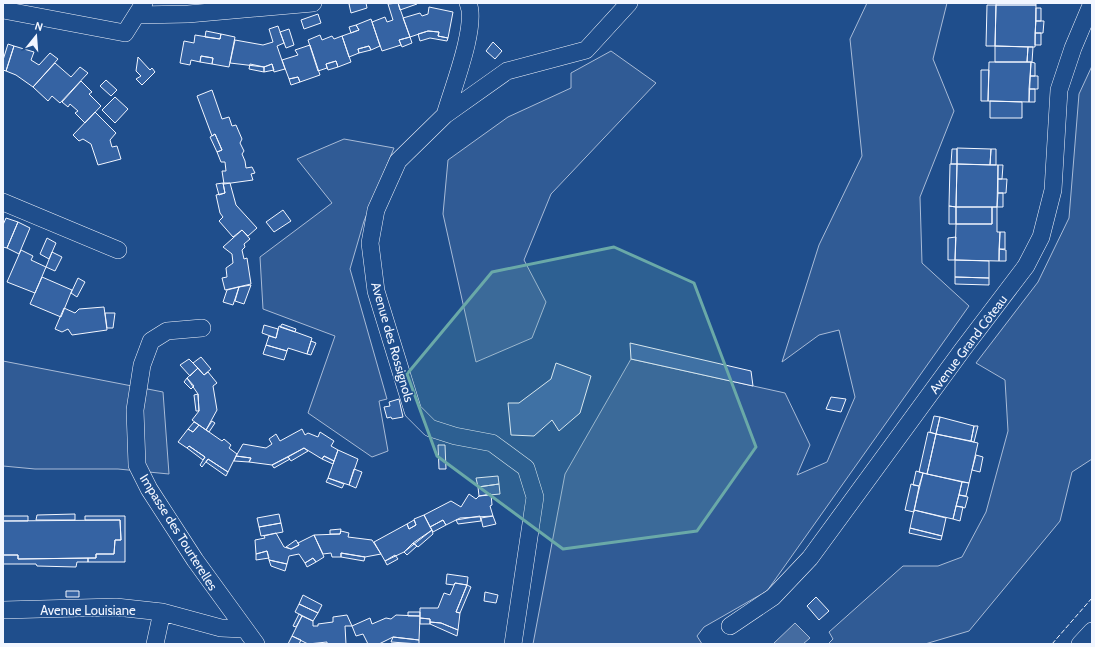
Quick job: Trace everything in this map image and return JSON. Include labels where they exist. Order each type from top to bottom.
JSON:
[{"type":"street","points":[[3,10],[125,33],[141,9],[188,14],[313,3]]},
{"type":"street","points":[[445,115],[468,36],[471,10],[468,3]]},
{"type":"street","name":"Avenue des Rossignols","points":[[513,644],[535,497],[526,468],[492,443],[455,436],[430,428],[413,411],[376,291],[370,243],[376,210],[398,161],[445,115],[507,72],[586,50],[629,3]]},
{"type":"street","name":"Avenue Grand Côteau","points":[[730,626],[773,597],[810,558],[963,349],[1026,266],[1041,237],[1053,190],[1059,90],[1073,48],[1092,3]]},
{"type":"street","points":[[3,202],[118,250]]},
{"type":"street","name":"Impasse des Tourterelles","points":[[202,328],[167,331],[151,341],[142,365],[136,410],[137,464],[149,489],[186,547],[243,629],[256,644]]},
{"type":"street","name":"Avenue Louisiane","points":[[3,610],[116,607],[162,612],[221,628],[243,629]]},
{"type":"street","points":[[154,644],[162,612]]},
{"type":"street","points":[[1080,644],[1092,631]]},
{"type":"highlighted area","points":[[614,247],[694,283],[756,447],[697,531],[563,549],[437,456],[407,374],[492,272]]},
{"type":"shaded area","points":[[867,3],[947,3],[933,59],[954,111],[920,197],[922,263],[969,306],[767,591],[704,627],[697,636],[702,644],[533,644],[565,474],[631,359],[785,393],[810,445],[797,475],[827,462],[855,397],[839,330],[819,335],[782,362],[819,245],[862,156],[850,39]]},
{"type":"shaded area","points":[[611,51],[656,83],[551,194],[524,260],[546,302],[532,338],[476,362],[443,214],[448,160],[508,117],[571,88],[571,73]]},
{"type":"shaded area","points":[[1092,66],[1092,459],[1072,472],[1060,521],[969,631],[925,644],[828,644],[833,639],[829,632],[903,566],[938,566],[962,557],[986,512],[1008,431],[1005,380],[976,363],[1038,282],[1069,218],[1079,94]]},
{"type":"shaded area","points":[[344,139],[394,148],[364,221],[350,269],[387,399],[379,401],[388,451],[372,457],[308,413],[335,336],[263,309],[260,257],[332,203],[297,159]]},
{"type":"shaded area","points":[[3,361],[163,392],[169,474],[118,469],[35,469],[3,466]]},
{"type":"shaded area","points":[[795,623],[810,638],[803,644],[773,644]]},
{"type":"building","points":[[366,3],[367,8],[351,13],[349,4]]},
{"type":"building","points":[[398,3],[410,37],[399,40],[401,45],[382,51],[372,22],[385,17],[387,22],[393,20],[388,4]]},
{"type":"building","points":[[398,3],[416,3],[417,4],[400,10]]},
{"type":"building","points":[[996,3],[1036,3],[1036,5],[996,5]]},
{"type":"building","points":[[987,5],[996,5],[995,46],[986,46]]},
{"type":"building","points":[[996,5],[1036,5],[1035,47],[995,46]]},
{"type":"building","points":[[429,7],[453,12],[448,38],[438,36],[439,32],[428,31],[410,37],[403,18],[420,13],[422,16],[428,14]]},
{"type":"building","points":[[1036,8],[1041,8],[1041,21],[1036,21]]},
{"type":"building","points":[[318,14],[321,23],[304,29],[301,20]]},
{"type":"building","points":[[371,19],[380,46],[371,50],[369,46],[358,49],[359,53],[349,57],[342,36],[359,30],[356,25]]},
{"type":"building","points":[[1036,21],[1044,21],[1043,33],[1035,33]]},
{"type":"building","points":[[356,25],[359,30],[351,33],[349,27]]},
{"type":"building","points":[[278,26],[284,43],[277,46],[285,69],[274,72],[272,64],[264,67],[230,63],[235,40],[263,45],[273,42],[269,29]]},
{"type":"building","points":[[289,29],[294,45],[286,48],[280,32]]},
{"type":"building","points":[[206,31],[221,34],[220,39],[205,37]]},
{"type":"building","points":[[428,31],[439,32],[438,36],[448,38],[447,41],[430,38],[420,41],[418,34]]},
{"type":"building","points":[[1035,33],[1041,33],[1041,45],[1035,45]]},
{"type":"building","points":[[221,34],[235,37],[229,67],[212,64],[213,58],[201,56],[200,62],[191,60],[190,65],[180,63],[184,41],[194,43],[195,35],[220,39]]},
{"type":"building","points":[[320,35],[322,40],[332,36],[334,39],[342,36],[351,62],[338,67],[336,61],[326,64],[327,68],[318,71],[308,40]]},
{"type":"building","points":[[410,37],[412,43],[402,47],[399,40]]},
{"type":"building","points":[[493,42],[502,51],[495,59],[486,51]]},
{"type":"building","points":[[8,44],[14,46],[6,71],[3,70],[3,60]]},
{"type":"building","points":[[310,45],[320,75],[300,82],[298,77],[289,79],[282,60],[298,55],[295,50]]},
{"type":"building","points":[[14,46],[34,52],[31,60],[39,65],[50,53],[58,59],[33,87],[16,75],[6,71]]},
{"type":"building","points":[[369,46],[371,50],[359,53],[358,49]]},
{"type":"building","points":[[995,46],[1028,47],[1027,62],[995,62]]},
{"type":"building","points":[[1028,47],[1033,47],[1032,62],[1027,62]]},
{"type":"building","points":[[201,56],[213,58],[212,64],[200,62]]},
{"type":"building","points":[[138,57],[150,70],[152,68],[155,72],[142,85],[136,79],[141,76],[136,71]]},
{"type":"building","points":[[336,61],[338,67],[328,70],[326,64]]},
{"type":"building","points":[[989,62],[1031,62],[1029,102],[988,101]]},
{"type":"building","points":[[1031,62],[1035,63],[1035,76],[1030,76]]},
{"type":"building","points":[[55,63],[71,77],[80,67],[88,73],[60,103],[52,96],[48,101],[33,87]]},
{"type":"building","points":[[250,64],[264,67],[264,72],[249,69]]},
{"type":"building","points":[[272,64],[274,70],[264,72],[264,67]]},
{"type":"building","points":[[981,70],[989,70],[988,101],[981,101]]},
{"type":"building","points":[[1030,76],[1038,76],[1038,89],[1029,89]]},
{"type":"building","points":[[298,77],[300,82],[291,85],[289,79]]},
{"type":"building","points":[[106,80],[117,90],[111,96],[100,86]]},
{"type":"building","points":[[81,81],[92,92],[89,94],[101,106],[85,123],[75,113],[78,111],[70,104],[68,107],[62,102]]},
{"type":"building","points":[[1029,89],[1035,89],[1035,102],[1029,102]]},
{"type":"building","points":[[212,90],[222,119],[229,117],[232,126],[236,125],[242,139],[240,143],[244,151],[242,154],[246,168],[252,167],[255,173],[251,174],[253,180],[224,184],[222,171],[226,171],[225,162],[221,162],[217,152],[222,150],[215,134],[212,136],[197,96]]},
{"type":"building","points":[[115,97],[128,109],[115,123],[102,110]]},
{"type":"building","points":[[990,101],[1022,102],[1022,118],[990,118]]},
{"type":"building","points":[[95,112],[116,133],[110,140],[112,147],[117,146],[121,159],[98,165],[91,144],[83,139],[79,141],[73,135]]},
{"type":"building","points":[[215,134],[222,150],[217,152],[210,137]]},
{"type":"building","points":[[957,148],[991,149],[990,165],[957,164]]},
{"type":"building","points":[[952,149],[957,149],[957,164],[951,164]]},
{"type":"building","points":[[991,149],[996,149],[996,165],[990,165]]},
{"type":"building","points":[[950,164],[957,164],[956,207],[949,206]]},
{"type":"building","points":[[957,164],[998,165],[997,207],[956,207]]},
{"type":"building","points":[[998,165],[1003,165],[1002,179],[998,179]]},
{"type":"building","points":[[998,179],[1007,179],[1006,193],[998,193]]},
{"type":"building","points":[[223,183],[230,183],[236,205],[257,228],[248,236],[242,230],[233,237],[219,221],[223,217],[220,213],[216,195],[225,193]]},
{"type":"building","points":[[223,183],[225,193],[219,195],[216,184]]},
{"type":"building","points":[[998,193],[1003,193],[1003,207],[997,207]]},
{"type":"building","points":[[949,206],[956,207],[956,224],[949,224]]},
{"type":"building","points":[[956,207],[992,207],[992,224],[956,224]]},
{"type":"building","points":[[992,207],[997,207],[997,232],[1000,232],[999,261],[955,260],[956,224],[992,224]]},
{"type":"building","points":[[283,210],[291,221],[274,232],[266,222]]},
{"type":"building","points":[[6,218],[18,222],[7,248],[3,247],[3,225]]},
{"type":"building","points":[[18,222],[30,228],[19,254],[7,248]]},
{"type":"building","points":[[242,230],[250,239],[244,244],[245,247],[242,250],[244,259],[247,258],[251,284],[225,290],[222,278],[227,277],[226,268],[233,263],[232,254],[223,247]]},
{"type":"building","points":[[1000,232],[1005,232],[1005,249],[999,249]]},
{"type":"building","points":[[956,237],[955,260],[948,260],[948,238]]},
{"type":"building","points":[[47,238],[56,243],[49,259],[40,254]]},
{"type":"building","points":[[999,249],[1006,250],[1006,261],[999,261]]},
{"type":"building","points":[[21,250],[33,256],[31,260],[46,267],[35,293],[7,282]]},
{"type":"building","points":[[52,252],[62,257],[55,271],[46,267]]},
{"type":"building","points":[[955,260],[989,261],[989,278],[955,277]]},
{"type":"building","points":[[42,277],[72,290],[61,317],[30,304]]},
{"type":"building","points":[[955,277],[989,278],[989,285],[955,284]]},
{"type":"building","points":[[78,278],[85,282],[77,297],[71,293]]},
{"type":"building","points":[[251,285],[244,304],[235,301],[239,287]]},
{"type":"building","points":[[239,287],[233,305],[223,302],[227,290]]},
{"type":"building","points":[[104,307],[107,330],[72,335],[68,329],[62,332],[55,329],[64,308],[75,313],[79,309]]},
{"type":"building","points":[[105,313],[115,313],[113,328],[107,328]]},
{"type":"building","points":[[282,324],[296,329],[295,332],[280,327]]},
{"type":"building","points":[[264,325],[278,329],[276,338],[262,333]]},
{"type":"building","points":[[279,326],[312,338],[307,354],[288,348],[287,351],[266,345],[269,336],[276,338]]},
{"type":"building","points":[[311,341],[316,343],[311,355],[307,354]]},
{"type":"building","points":[[630,343],[751,371],[753,386],[631,359]]},
{"type":"building","points":[[266,345],[287,351],[284,360],[263,354]]},
{"type":"building","points":[[201,357],[211,369],[204,375],[193,363]]},
{"type":"building","points":[[189,359],[198,368],[190,376],[180,365]]},
{"type":"building","points":[[556,363],[591,376],[580,413],[559,431],[552,420],[534,436],[511,435],[508,403],[519,403],[551,379]]},
{"type":"building","points":[[198,368],[204,375],[208,372],[217,383],[213,386],[217,410],[206,430],[192,420],[199,411],[198,394],[187,378]]},
{"type":"building","points":[[187,378],[194,386],[191,389],[184,382]]},
{"type":"building","points":[[198,394],[199,411],[196,411],[194,395]]},
{"type":"building","points":[[831,397],[846,399],[841,412],[826,409]]},
{"type":"building","points":[[399,399],[403,417],[392,419],[391,417],[387,418],[384,407],[390,406],[389,402]]},
{"type":"building","points":[[934,416],[940,417],[936,434],[930,432]]},
{"type":"building","points":[[940,417],[974,426],[971,441],[936,434]]},
{"type":"building","points":[[212,421],[215,423],[209,432],[206,430]]},
{"type":"building","points":[[194,422],[199,425],[193,432],[188,429]]},
{"type":"building","points":[[199,425],[222,441],[224,439],[231,445],[229,448],[237,454],[228,472],[208,459],[202,467],[200,465],[205,457],[189,446],[187,448],[178,442],[188,429],[193,432]]},
{"type":"building","points":[[974,426],[978,426],[974,442],[971,441]]},
{"type":"building","points":[[302,429],[305,435],[308,433],[318,437],[320,432],[334,441],[331,446],[338,450],[334,461],[324,456],[322,459],[304,448],[272,465],[249,462],[251,458],[236,456],[243,444],[266,448],[272,444],[269,439],[276,434],[280,441]]},
{"type":"building","points":[[928,432],[936,434],[927,474],[919,472]]},
{"type":"building","points":[[936,434],[978,443],[969,483],[927,474]]},
{"type":"building","points":[[438,445],[445,445],[446,469],[439,469]]},
{"type":"building","points":[[189,446],[205,457],[203,460],[187,448]]},
{"type":"building","points":[[304,448],[308,451],[291,461],[288,457]]},
{"type":"building","points":[[338,450],[358,459],[349,485],[328,478]]},
{"type":"building","points":[[976,455],[983,457],[980,472],[972,470]]},
{"type":"building","points":[[236,456],[251,458],[249,462],[234,461]]},
{"type":"building","points":[[324,456],[334,461],[333,464],[322,459]]},
{"type":"building","points":[[288,457],[290,459],[274,468],[272,465]]},
{"type":"building","points":[[208,459],[228,472],[226,476],[206,462]]},
{"type":"building","points":[[354,469],[362,472],[356,488],[349,485]]},
{"type":"building","points":[[916,471],[923,473],[919,486],[913,485]]},
{"type":"building","points":[[923,473],[962,482],[953,519],[914,510]]},
{"type":"building","points":[[498,476],[499,484],[478,487],[476,478]]},
{"type":"building","points":[[328,478],[344,484],[342,488],[326,482]]},
{"type":"building","points":[[962,482],[969,483],[966,496],[959,495]]},
{"type":"building","points":[[499,484],[500,494],[479,496],[478,487]]},
{"type":"building","points":[[911,484],[919,486],[914,512],[905,510]]},
{"type":"building","points":[[469,494],[476,499],[479,496],[491,494],[492,505],[490,506],[493,516],[460,518],[446,525],[443,520],[430,527],[424,515],[451,501],[461,507]]},
{"type":"building","points":[[959,495],[968,497],[965,508],[956,506]]},
{"type":"building","points":[[956,506],[963,507],[960,521],[953,519]]},
{"type":"building","points":[[914,510],[946,518],[942,536],[910,528]]},
{"type":"building","points":[[75,514],[75,520],[36,520],[37,515]]},
{"type":"building","points":[[279,514],[281,523],[259,527],[257,518]]},
{"type":"building","points":[[424,515],[432,530],[404,552],[385,561],[374,542],[407,524],[409,529],[416,525],[414,519]]},
{"type":"building","points":[[3,516],[28,516],[28,521],[3,521]]},
{"type":"building","points":[[85,516],[125,516],[125,562],[88,562],[88,558],[96,558],[96,554],[114,554],[115,540],[121,540],[120,520],[85,520]]},
{"type":"building","points":[[480,516],[481,521],[458,524],[456,520]]},
{"type":"building","points":[[493,516],[496,524],[483,527],[481,518]]},
{"type":"building","points":[[120,520],[121,540],[115,540],[114,554],[96,554],[96,558],[18,559],[18,555],[3,555],[3,521]]},
{"type":"building","points":[[414,520],[416,525],[409,529],[407,524]]},
{"type":"building","points":[[443,520],[446,525],[433,532],[430,527]]},
{"type":"building","points":[[281,523],[283,532],[261,536],[259,527]]},
{"type":"building","points":[[910,528],[942,536],[941,540],[909,533]]},
{"type":"building","points":[[341,529],[340,534],[330,534],[330,530]]},
{"type":"building","points":[[432,530],[433,534],[418,547],[413,543]]},
{"type":"building","points":[[341,531],[349,533],[348,537],[372,540],[381,554],[365,557],[341,553],[341,557],[332,557],[331,553],[323,554],[314,535],[340,534]]},
{"type":"building","points":[[276,533],[284,547],[291,549],[299,545],[298,543],[314,535],[324,557],[316,562],[313,558],[305,563],[299,554],[289,556],[287,564],[269,560],[267,551],[256,554],[255,540],[265,538],[264,536]]},
{"type":"building","points":[[296,540],[299,545],[291,549],[286,547]]},
{"type":"building","points":[[413,543],[417,546],[407,555],[404,552]]},
{"type":"building","points":[[267,551],[269,558],[256,560],[256,554]]},
{"type":"building","points":[[341,553],[365,557],[364,561],[341,557]]},
{"type":"building","points":[[3,555],[18,555],[18,559],[88,558],[88,562],[77,562],[76,567],[37,566],[36,564],[3,564]]},
{"type":"building","points":[[395,555],[398,559],[387,565],[385,561]]},
{"type":"building","points":[[313,558],[316,562],[307,567],[305,563]]},
{"type":"building","points":[[269,560],[287,564],[285,571],[271,566]]},
{"type":"building","points":[[447,574],[468,577],[467,585],[455,583],[454,585],[446,584]]},
{"type":"building","points":[[455,583],[467,585],[456,612],[460,613],[458,630],[441,623],[430,622],[430,619],[420,618],[420,608],[438,608],[444,593],[450,595]]},
{"type":"building","points":[[467,585],[471,587],[460,613],[456,612]]},
{"type":"building","points":[[66,591],[79,591],[79,597],[66,597]]},
{"type":"building","points":[[485,592],[498,595],[496,603],[484,601]]},
{"type":"building","points":[[303,595],[322,605],[318,613],[299,604]]},
{"type":"building","points":[[816,597],[829,611],[819,620],[807,606]]},
{"type":"building","points":[[299,604],[318,613],[313,621],[295,612]]},
{"type":"building","points":[[408,612],[420,612],[420,616],[408,616]]},
{"type":"building","points":[[299,614],[302,616],[296,627],[293,626]]},
{"type":"building","points":[[347,615],[352,626],[345,626],[346,644],[327,644],[327,642],[308,644],[292,636],[302,616],[313,621],[313,626],[318,626],[318,624],[333,622],[333,617]]},
{"type":"building","points":[[396,615],[420,616],[419,640],[393,637],[379,644],[368,644],[363,634],[356,636],[352,626],[370,618],[372,624],[386,618],[391,619]]},
{"type":"building","points":[[420,618],[430,619],[430,624],[420,624]]},
{"type":"building","points":[[430,622],[441,623],[458,630],[457,636],[430,624]]},
{"type":"building","points":[[292,636],[301,640],[299,644],[288,644]]},
{"type":"building","points":[[393,637],[419,640],[419,644],[391,642]]},
{"type":"fence","points":[[1052,644],[1092,598]]}]
